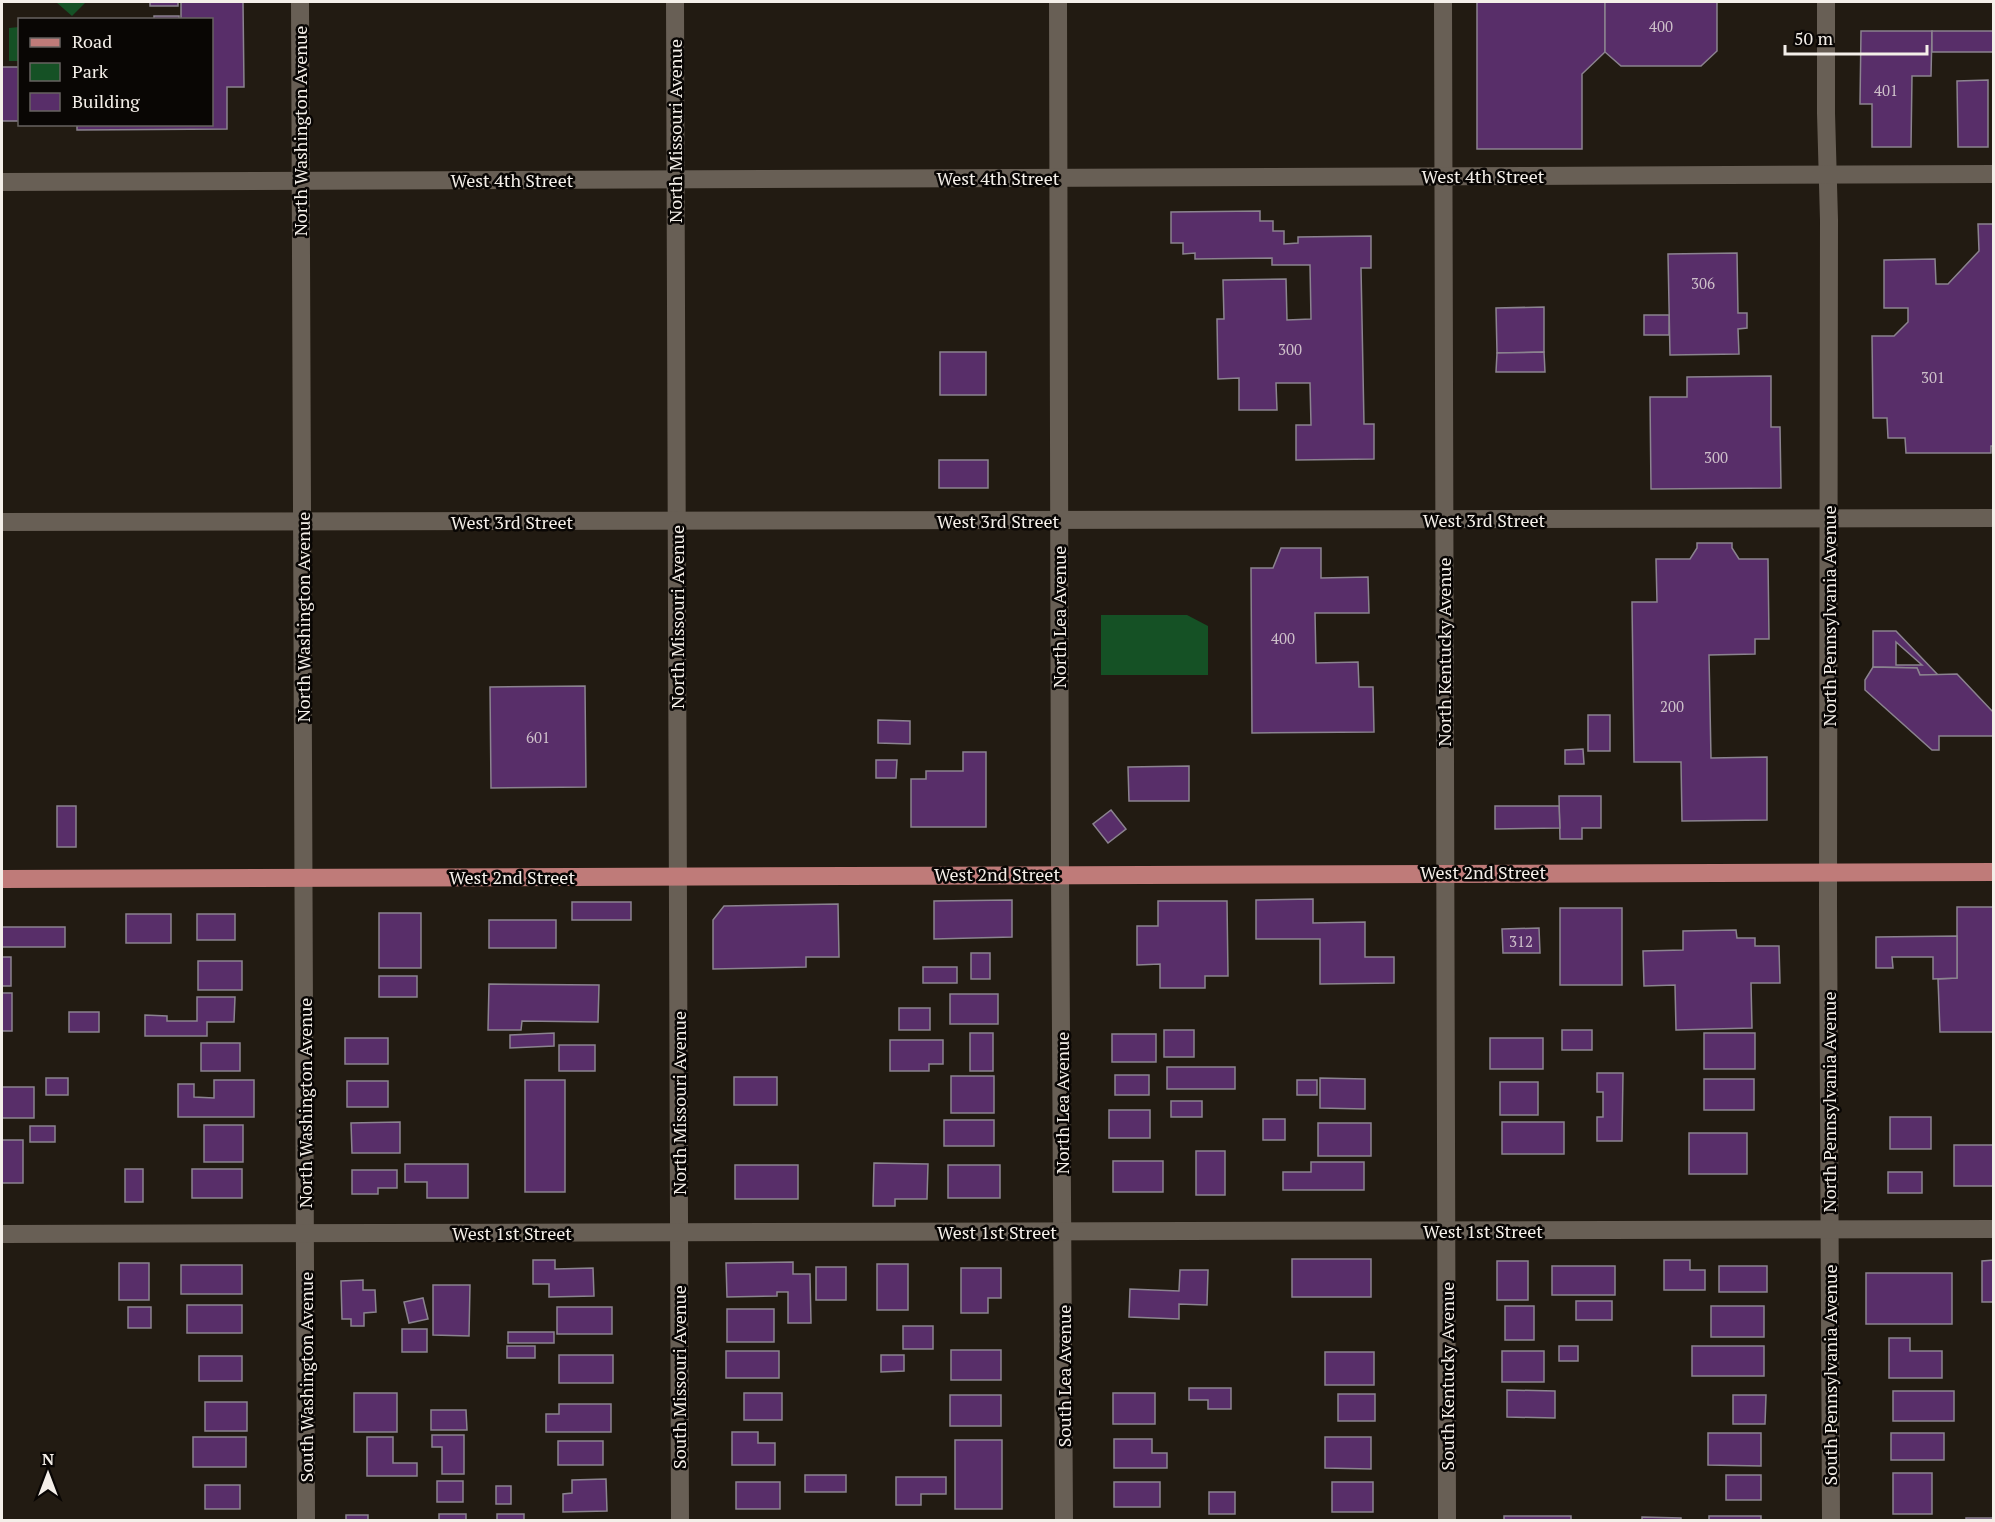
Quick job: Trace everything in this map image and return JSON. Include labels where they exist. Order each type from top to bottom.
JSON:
[{"type":"main road","name":"West 2nd Street","points":[[2,879],[1444,872],[1994,872]]},
{"type":"street","name":"North Washington Avenue","points":[[300,2],[305,1233]]},
{"type":"street","name":"North Missouri Avenue","points":[[675,2],[679,1233]]},
{"type":"street","name":"North Lea Avenue","points":[[1058,2],[1063,1232]]},
{"type":"street","name":"North Kentucky Avenue","points":[[1443,2],[1444,872],[1447,1231]]},
{"type":"street","name":"North Pennsylvania Avenue","points":[[1826,2],[1830,519],[1828,872],[1830,1230]]},
{"type":"street","name":"West 4th Street","points":[[2,182],[1994,174]]},
{"type":"street","name":"West 3rd Street","points":[[2,522],[1994,518]]},
{"type":"street","name":"South Pennsylvania Avenue","points":[[1830,1230],[1831,1521]]},
{"type":"street","name":"West 1st Street","points":[[2,1234],[1994,1230]]},
{"type":"street","name":"South Kentucky Avenue","points":[[1447,1231],[1447,1521]]},
{"type":"street","name":"South Lea Avenue","points":[[1063,1232],[1064,1521]]},
{"type":"street","name":"South Washington Avenue","points":[[305,1233],[306,1521]]},
{"type":"street","name":"South Missouri Avenue","points":[[679,1233],[680,1521]]},
{"type":"green space","points":[[56,2],[86,2],[72,16]]},
{"type":"green space","points":[[18,27],[18,61],[9,61],[9,28]]},
{"type":"green space","points":[[1101,615],[1187,615],[1208,626],[1208,675],[1101,675]]},
{"type":"building","points":[[150,2],[178,2],[178,6],[150,6]]},
{"type":"building","points":[[181,2],[243,2],[244,87],[227,87],[227,129],[77,130],[77,126],[213,126],[213,18],[181,18]]},
{"type":"building","points":[[1477,2],[1605,2],[1605,52],[1582,74],[1582,149],[1477,149]]},
{"type":"building","points":[[1605,2],[1717,2],[1717,51],[1701,66],[1621,66],[1605,52]]},
{"type":"building","points":[[154,16],[179,16],[179,18],[154,18]]},
{"type":"building","points":[[1861,31],[1932,31],[1931,76],[1912,76],[1911,147],[1872,147],[1872,104],[1860,104]]},
{"type":"building","points":[[1932,31],[1994,31],[1994,52],[1932,52]]},
{"type":"building","points":[[2,67],[18,67],[18,121],[2,121]]},
{"type":"building","points":[[1988,80],[1988,147],[1958,147],[1957,81]]},
{"type":"building","points":[[1260,211],[1260,221],[1273,221],[1273,231],[1284,231],[1284,244],[1298,243],[1298,237],[1371,236],[1371,268],[1361,268],[1364,424],[1374,424],[1374,459],[1296,460],[1296,425],[1311,425],[1310,383],[1276,383],[1277,410],[1239,410],[1239,378],[1218,379],[1217,319],[1224,319],[1223,280],[1286,279],[1287,320],[1311,319],[1310,265],[1272,265],[1272,258],[1195,259],[1195,253],[1183,254],[1183,243],[1171,243],[1171,212]]},
{"type":"building","points":[[1978,224],[1994,224],[1994,446],[1991,446],[1991,453],[1906,453],[1905,438],[1888,438],[1887,418],[1873,418],[1872,336],[1894,336],[1908,322],[1908,308],[1884,308],[1884,260],[1935,259],[1936,284],[1948,284],[1979,251]]},
{"type":"building","points":[[1737,253],[1738,313],[1747,313],[1747,328],[1738,329],[1739,354],[1670,355],[1668,254]]},
{"type":"building","points":[[1544,307],[1544,352],[1497,353],[1496,308]]},
{"type":"building","points":[[1644,315],[1669,315],[1669,335],[1644,335]]},
{"type":"building","points":[[940,352],[986,352],[986,395],[940,395]]},
{"type":"building","points":[[1544,352],[1545,372],[1496,372],[1497,353]]},
{"type":"building","points":[[1771,376],[1771,427],[1780,427],[1781,488],[1651,489],[1650,397],[1687,397],[1687,377]]},
{"type":"building","points":[[939,460],[988,460],[988,488],[939,488]]},
{"type":"building","points":[[1697,543],[1732,543],[1732,548],[1739,559],[1768,559],[1769,639],[1755,639],[1755,654],[1709,655],[1711,758],[1767,757],[1767,820],[1682,821],[1681,762],[1634,762],[1632,602],[1657,602],[1656,559],[1690,559],[1697,548]]},
{"type":"building","points":[[1281,548],[1321,548],[1321,578],[1368,577],[1369,613],[1315,613],[1316,663],[1358,662],[1359,687],[1373,687],[1374,732],[1252,733],[1251,568],[1273,568]]},
{"type":"building","points":[[1873,631],[1896,631],[1938,675],[1920,675],[1917,668],[1873,667]],"holes":[[[1896,642],[1922,665],[1896,665]]]},
{"type":"building","points":[[1873,667],[1917,668],[1920,675],[1957,674],[1994,713],[1994,736],[1939,736],[1939,750],[1932,750],[1865,690],[1865,680]]},
{"type":"building","points":[[585,686],[586,787],[491,788],[490,687]]},
{"type":"building","points":[[1588,715],[1610,715],[1610,751],[1588,751]]},
{"type":"building","points":[[878,720],[910,721],[910,744],[878,743]]},
{"type":"building","points":[[1583,749],[1584,764],[1565,764],[1565,750]]},
{"type":"building","points":[[963,752],[986,752],[986,827],[911,827],[911,779],[926,779],[926,771],[963,771]]},
{"type":"building","points":[[876,760],[897,760],[896,778],[876,778]]},
{"type":"building","points":[[1189,766],[1189,801],[1129,801],[1128,767]]},
{"type":"building","points":[[1559,796],[1601,796],[1601,828],[1582,828],[1582,839],[1560,839]]},
{"type":"building","points":[[57,806],[76,806],[76,847],[57,847]]},
{"type":"building","points":[[1495,806],[1559,806],[1560,828],[1495,829]]},
{"type":"building","points":[[1111,810],[1126,829],[1108,843],[1093,824]]},
{"type":"building","points":[[1313,899],[1313,923],[1365,922],[1365,957],[1394,957],[1394,983],[1320,984],[1320,939],[1256,939],[1256,900]]},
{"type":"building","points":[[1012,900],[1012,937],[934,939],[934,901]]},
{"type":"building","points":[[1158,901],[1227,901],[1228,976],[1205,976],[1205,988],[1160,988],[1160,964],[1137,965],[1137,926],[1158,926]]},
{"type":"building","points":[[572,902],[631,902],[631,920],[572,920]]},
{"type":"building","points":[[838,904],[839,957],[806,957],[806,967],[713,969],[713,920],[724,906]]},
{"type":"building","points":[[1957,907],[1994,907],[1994,1032],[1940,1032],[1938,979],[1957,978]]},
{"type":"building","points":[[1560,908],[1622,908],[1622,985],[1560,985]]},
{"type":"building","points":[[379,913],[421,913],[421,968],[379,968]]},
{"type":"building","points":[[126,914],[171,914],[171,943],[126,943]]},
{"type":"building","points":[[197,914],[235,914],[235,940],[197,940]]},
{"type":"building","points":[[489,920],[556,920],[556,948],[489,948]]},
{"type":"building","points":[[2,927],[65,927],[65,947],[2,947]]},
{"type":"building","points":[[1539,928],[1540,953],[1503,953],[1502,929]]},
{"type":"building","points":[[1736,930],[1737,938],[1755,938],[1755,946],[1779,946],[1780,983],[1751,983],[1752,1028],[1676,1030],[1675,985],[1644,986],[1643,951],[1683,950],[1683,931]]},
{"type":"building","points":[[1957,936],[1957,978],[1933,979],[1933,957],[1892,957],[1893,968],[1876,968],[1876,937]]},
{"type":"building","points":[[971,953],[990,953],[990,979],[971,979]]},
{"type":"building","points":[[2,957],[11,957],[11,986],[2,986]]},
{"type":"building","points":[[198,961],[242,961],[242,990],[198,990]]},
{"type":"building","points":[[923,967],[957,967],[957,983],[923,983]]},
{"type":"building","points":[[379,976],[417,976],[417,997],[379,997]]},
{"type":"building","points":[[489,984],[599,985],[598,1022],[522,1021],[521,1030],[488,1030]]},
{"type":"building","points":[[2,993],[12,993],[12,1031],[2,1031]]},
{"type":"building","points":[[950,994],[998,994],[998,1024],[950,1024]]},
{"type":"building","points":[[197,997],[235,997],[234,1022],[207,1022],[207,1036],[145,1036],[145,1015],[167,1016],[167,1021],[197,1021]]},
{"type":"building","points":[[899,1008],[930,1008],[930,1030],[899,1030]]},
{"type":"building","points":[[69,1012],[99,1012],[99,1032],[69,1032]]},
{"type":"building","points":[[1164,1030],[1194,1030],[1194,1057],[1164,1057]]},
{"type":"building","points":[[1562,1030],[1592,1030],[1592,1050],[1562,1050]]},
{"type":"building","points":[[554,1033],[554,1046],[510,1048],[510,1035]]},
{"type":"building","points":[[970,1033],[993,1033],[993,1071],[970,1071]]},
{"type":"building","points":[[1704,1033],[1755,1033],[1755,1069],[1704,1069]]},
{"type":"building","points":[[1112,1034],[1156,1034],[1156,1062],[1112,1062]]},
{"type":"building","points":[[345,1038],[388,1038],[388,1064],[345,1064]]},
{"type":"building","points":[[1490,1038],[1543,1038],[1543,1069],[1490,1069]]},
{"type":"building","points":[[890,1040],[943,1040],[943,1064],[929,1064],[929,1071],[890,1071]]},
{"type":"building","points":[[201,1043],[240,1043],[240,1071],[201,1071]]},
{"type":"building","points":[[559,1045],[595,1045],[595,1071],[559,1071]]},
{"type":"building","points":[[1167,1067],[1235,1067],[1235,1089],[1167,1089]]},
{"type":"building","points":[[1597,1073],[1623,1073],[1622,1141],[1597,1141],[1597,1117],[1603,1117],[1603,1092],[1597,1092]]},
{"type":"building","points":[[1115,1075],[1149,1075],[1149,1095],[1115,1095]]},
{"type":"building","points":[[951,1076],[994,1076],[994,1113],[951,1113]]},
{"type":"building","points":[[734,1077],[777,1077],[777,1105],[734,1105]]},
{"type":"building","points":[[46,1078],[68,1078],[68,1095],[46,1095]]},
{"type":"building","points":[[1320,1078],[1365,1079],[1365,1109],[1320,1108]]},
{"type":"building","points":[[1704,1079],[1754,1079],[1754,1110],[1704,1110]]},
{"type":"building","points":[[214,1080],[254,1080],[254,1117],[178,1117],[178,1084],[194,1084],[194,1097],[214,1098]]},
{"type":"building","points":[[525,1080],[565,1080],[565,1192],[525,1192]]},
{"type":"building","points":[[1297,1080],[1317,1080],[1317,1095],[1297,1095]]},
{"type":"building","points":[[347,1081],[388,1081],[388,1107],[347,1107]]},
{"type":"building","points":[[1500,1082],[1538,1082],[1538,1115],[1500,1115]]},
{"type":"building","points":[[2,1087],[34,1087],[34,1118],[2,1118]]},
{"type":"building","points":[[1171,1101],[1202,1101],[1202,1117],[1171,1117]]},
{"type":"building","points":[[1109,1110],[1150,1110],[1150,1138],[1109,1138]]},
{"type":"building","points":[[1890,1117],[1931,1117],[1931,1149],[1890,1149]]},
{"type":"building","points":[[1263,1119],[1285,1119],[1285,1140],[1263,1140]]},
{"type":"building","points":[[944,1120],[994,1120],[994,1146],[944,1146]]},
{"type":"building","points":[[400,1122],[400,1153],[352,1153],[351,1123]]},
{"type":"building","points":[[1502,1122],[1564,1122],[1564,1154],[1502,1154]]},
{"type":"building","points":[[1318,1123],[1371,1123],[1371,1156],[1318,1156]]},
{"type":"building","points":[[204,1125],[243,1125],[243,1162],[204,1162]]},
{"type":"building","points":[[30,1126],[55,1126],[55,1142],[30,1142]]},
{"type":"building","points":[[1689,1133],[1747,1133],[1747,1174],[1689,1174]]},
{"type":"building","points":[[2,1140],[23,1140],[23,1183],[2,1183]]},
{"type":"building","points":[[1954,1145],[1994,1145],[1994,1186],[1954,1186]]},
{"type":"building","points":[[1196,1151],[1225,1151],[1225,1195],[1196,1195]]},
{"type":"building","points":[[1113,1161],[1163,1161],[1163,1192],[1113,1192]]},
{"type":"building","points":[[1311,1162],[1364,1162],[1364,1190],[1283,1190],[1283,1172],[1311,1172]]},
{"type":"building","points":[[874,1163],[928,1164],[927,1199],[895,1199],[895,1206],[873,1206]]},
{"type":"building","points":[[405,1164],[468,1164],[468,1198],[427,1198],[427,1182],[405,1182]]},
{"type":"building","points":[[735,1165],[798,1165],[798,1199],[735,1199]]},
{"type":"building","points":[[948,1165],[1000,1165],[1000,1198],[948,1198]]},
{"type":"building","points":[[125,1169],[143,1169],[143,1202],[125,1202]]},
{"type":"building","points":[[192,1169],[242,1169],[242,1198],[192,1198]]},
{"type":"building","points":[[352,1170],[397,1170],[397,1188],[378,1188],[378,1194],[352,1194]]},
{"type":"building","points":[[1888,1172],[1922,1172],[1922,1193],[1888,1193]]},
{"type":"building","points":[[1292,1259],[1371,1259],[1371,1297],[1292,1297]]},
{"type":"building","points":[[533,1260],[555,1260],[555,1269],[593,1268],[594,1296],[549,1297],[549,1284],[533,1284]]},
{"type":"building","points":[[1664,1260],[1690,1260],[1690,1270],[1705,1270],[1705,1290],[1664,1290]]},
{"type":"building","points":[[1994,1260],[1994,1302],[1982,1302],[1982,1261]]},
{"type":"building","points":[[1497,1261],[1528,1261],[1528,1300],[1497,1300]]},
{"type":"building","points":[[793,1262],[793,1274],[810,1274],[811,1323],[788,1323],[788,1292],[777,1292],[777,1296],[727,1297],[726,1263]]},
{"type":"building","points":[[119,1263],[149,1263],[149,1300],[119,1300]]},
{"type":"building","points":[[877,1264],[908,1264],[908,1310],[877,1310]]},
{"type":"building","points":[[181,1265],[242,1265],[242,1294],[181,1294]]},
{"type":"building","points":[[1552,1266],[1615,1266],[1615,1295],[1552,1295]]},
{"type":"building","points":[[1719,1266],[1767,1266],[1767,1292],[1719,1292]]},
{"type":"building","points":[[816,1267],[846,1267],[846,1300],[816,1300]]},
{"type":"building","points":[[961,1268],[1001,1268],[1001,1298],[988,1298],[988,1313],[961,1313]]},
{"type":"building","points":[[1180,1270],[1208,1270],[1207,1305],[1179,1304],[1179,1319],[1129,1317],[1130,1289],[1179,1291]]},
{"type":"building","points":[[1866,1273],[1952,1273],[1952,1324],[1866,1324]]},
{"type":"building","points":[[363,1280],[363,1290],[375,1290],[376,1312],[364,1313],[364,1326],[351,1326],[351,1319],[342,1319],[341,1281]]},
{"type":"building","points":[[433,1285],[470,1285],[469,1336],[433,1335]]},
{"type":"building","points":[[423,1298],[428,1319],[409,1323],[404,1302]]},
{"type":"building","points":[[1576,1301],[1612,1301],[1612,1320],[1576,1320]]},
{"type":"building","points":[[187,1305],[242,1305],[242,1333],[187,1333]]},
{"type":"building","points":[[1505,1306],[1534,1306],[1534,1340],[1505,1340]]},
{"type":"building","points":[[1711,1306],[1764,1306],[1764,1337],[1711,1337]]},
{"type":"building","points":[[128,1307],[151,1307],[151,1328],[128,1328]]},
{"type":"building","points":[[557,1307],[612,1307],[612,1334],[557,1334]]},
{"type":"building","points":[[727,1309],[774,1309],[774,1342],[727,1342]]},
{"type":"building","points":[[903,1326],[933,1326],[933,1349],[903,1349]]},
{"type":"building","points":[[402,1329],[427,1329],[427,1352],[402,1352]]},
{"type":"building","points":[[508,1332],[554,1332],[554,1343],[508,1343]]},
{"type":"building","points":[[1889,1338],[1910,1338],[1910,1351],[1942,1351],[1942,1378],[1889,1378]]},
{"type":"building","points":[[507,1346],[535,1346],[535,1358],[507,1358]]},
{"type":"building","points":[[1559,1346],[1578,1346],[1578,1361],[1559,1361]]},
{"type":"building","points":[[1692,1346],[1764,1346],[1764,1376],[1692,1376]]},
{"type":"building","points":[[951,1350],[1001,1350],[1001,1380],[951,1380]]},
{"type":"building","points":[[726,1351],[779,1351],[779,1378],[726,1378]]},
{"type":"building","points":[[1502,1351],[1544,1351],[1544,1382],[1502,1382]]},
{"type":"building","points":[[1325,1352],[1374,1352],[1374,1385],[1325,1385]]},
{"type":"building","points":[[559,1355],[613,1355],[613,1383],[559,1383]]},
{"type":"building","points":[[881,1355],[904,1355],[904,1371],[881,1372]]},
{"type":"building","points":[[199,1356],[242,1356],[242,1381],[199,1381]]},
{"type":"building","points":[[1189,1388],[1231,1388],[1231,1409],[1208,1409],[1208,1400],[1189,1400]]},
{"type":"building","points":[[1507,1390],[1555,1391],[1555,1418],[1507,1417]]},
{"type":"building","points":[[1893,1391],[1954,1391],[1954,1421],[1893,1421]]},
{"type":"building","points":[[354,1393],[397,1393],[397,1432],[354,1432]]},
{"type":"building","points":[[744,1393],[782,1393],[782,1420],[744,1420]]},
{"type":"building","points":[[1113,1393],[1155,1393],[1155,1424],[1113,1424]]},
{"type":"building","points":[[1338,1394],[1375,1394],[1375,1421],[1338,1421]]},
{"type":"building","points":[[950,1395],[1001,1395],[1001,1426],[950,1426]]},
{"type":"building","points":[[1733,1395],[1766,1395],[1765,1424],[1733,1424]]},
{"type":"building","points":[[205,1402],[247,1402],[247,1431],[205,1431]]},
{"type":"building","points":[[559,1404],[611,1404],[611,1432],[546,1432],[546,1414],[559,1414]]},
{"type":"building","points":[[431,1410],[466,1410],[467,1430],[431,1430]]},
{"type":"building","points":[[732,1432],[758,1432],[758,1443],[775,1443],[775,1465],[732,1465]]},
{"type":"building","points":[[1708,1433],[1761,1433],[1761,1466],[1708,1465]]},
{"type":"building","points":[[1891,1433],[1944,1433],[1944,1460],[1891,1460]]},
{"type":"building","points":[[432,1435],[464,1435],[464,1474],[442,1474],[442,1447],[432,1447]]},
{"type":"building","points":[[193,1437],[246,1437],[246,1467],[193,1467]]},
{"type":"building","points":[[367,1437],[393,1437],[393,1463],[417,1463],[417,1476],[367,1476]]},
{"type":"building","points":[[1325,1437],[1371,1437],[1371,1469],[1325,1468]]},
{"type":"building","points":[[1114,1439],[1152,1439],[1152,1453],[1167,1453],[1167,1468],[1114,1468]]},
{"type":"building","points":[[955,1440],[1002,1440],[1002,1509],[955,1509]]},
{"type":"building","points":[[558,1441],[603,1441],[603,1465],[558,1465]]},
{"type":"building","points":[[1893,1473],[1932,1473],[1932,1514],[1893,1514]]},
{"type":"building","points":[[805,1475],[846,1475],[846,1492],[805,1492]]},
{"type":"building","points":[[1726,1475],[1761,1475],[1761,1500],[1726,1500]]},
{"type":"building","points":[[896,1477],[946,1477],[946,1494],[921,1494],[921,1505],[896,1505]]},
{"type":"building","points":[[606,1479],[607,1511],[563,1512],[563,1494],[572,1493],[572,1480]]},
{"type":"building","points":[[437,1481],[463,1481],[463,1502],[437,1502]]},
{"type":"building","points":[[736,1482],[780,1482],[780,1509],[736,1509]]},
{"type":"building","points":[[1114,1482],[1160,1482],[1160,1507],[1114,1507]]},
{"type":"building","points":[[1332,1482],[1373,1482],[1373,1512],[1332,1512]]},
{"type":"building","points":[[205,1485],[240,1485],[240,1509],[205,1509]]},
{"type":"building","points":[[496,1486],[511,1486],[511,1504],[496,1504]]},
{"type":"building","points":[[1209,1492],[1235,1492],[1235,1514],[1209,1514]]},
{"type":"building","points":[[439,1514],[466,1514],[466,1520],[439,1520]]},
{"type":"building","points":[[497,1514],[524,1514],[524,1520],[497,1520]]},
{"type":"building","points":[[346,1515],[368,1515],[368,1520],[346,1520]]},
{"type":"building","points":[[1504,1516],[1571,1516],[1571,1520],[1504,1520]]},
{"type":"building","points":[[1709,1516],[1761,1516],[1761,1520],[1709,1520]]},
{"type":"building","points":[[1642,1517],[1681,1518],[1681,1520],[1642,1520]]},
{"type":"building","points":[[1966,1518],[1994,1518],[1994,1520],[1966,1520]]}]
